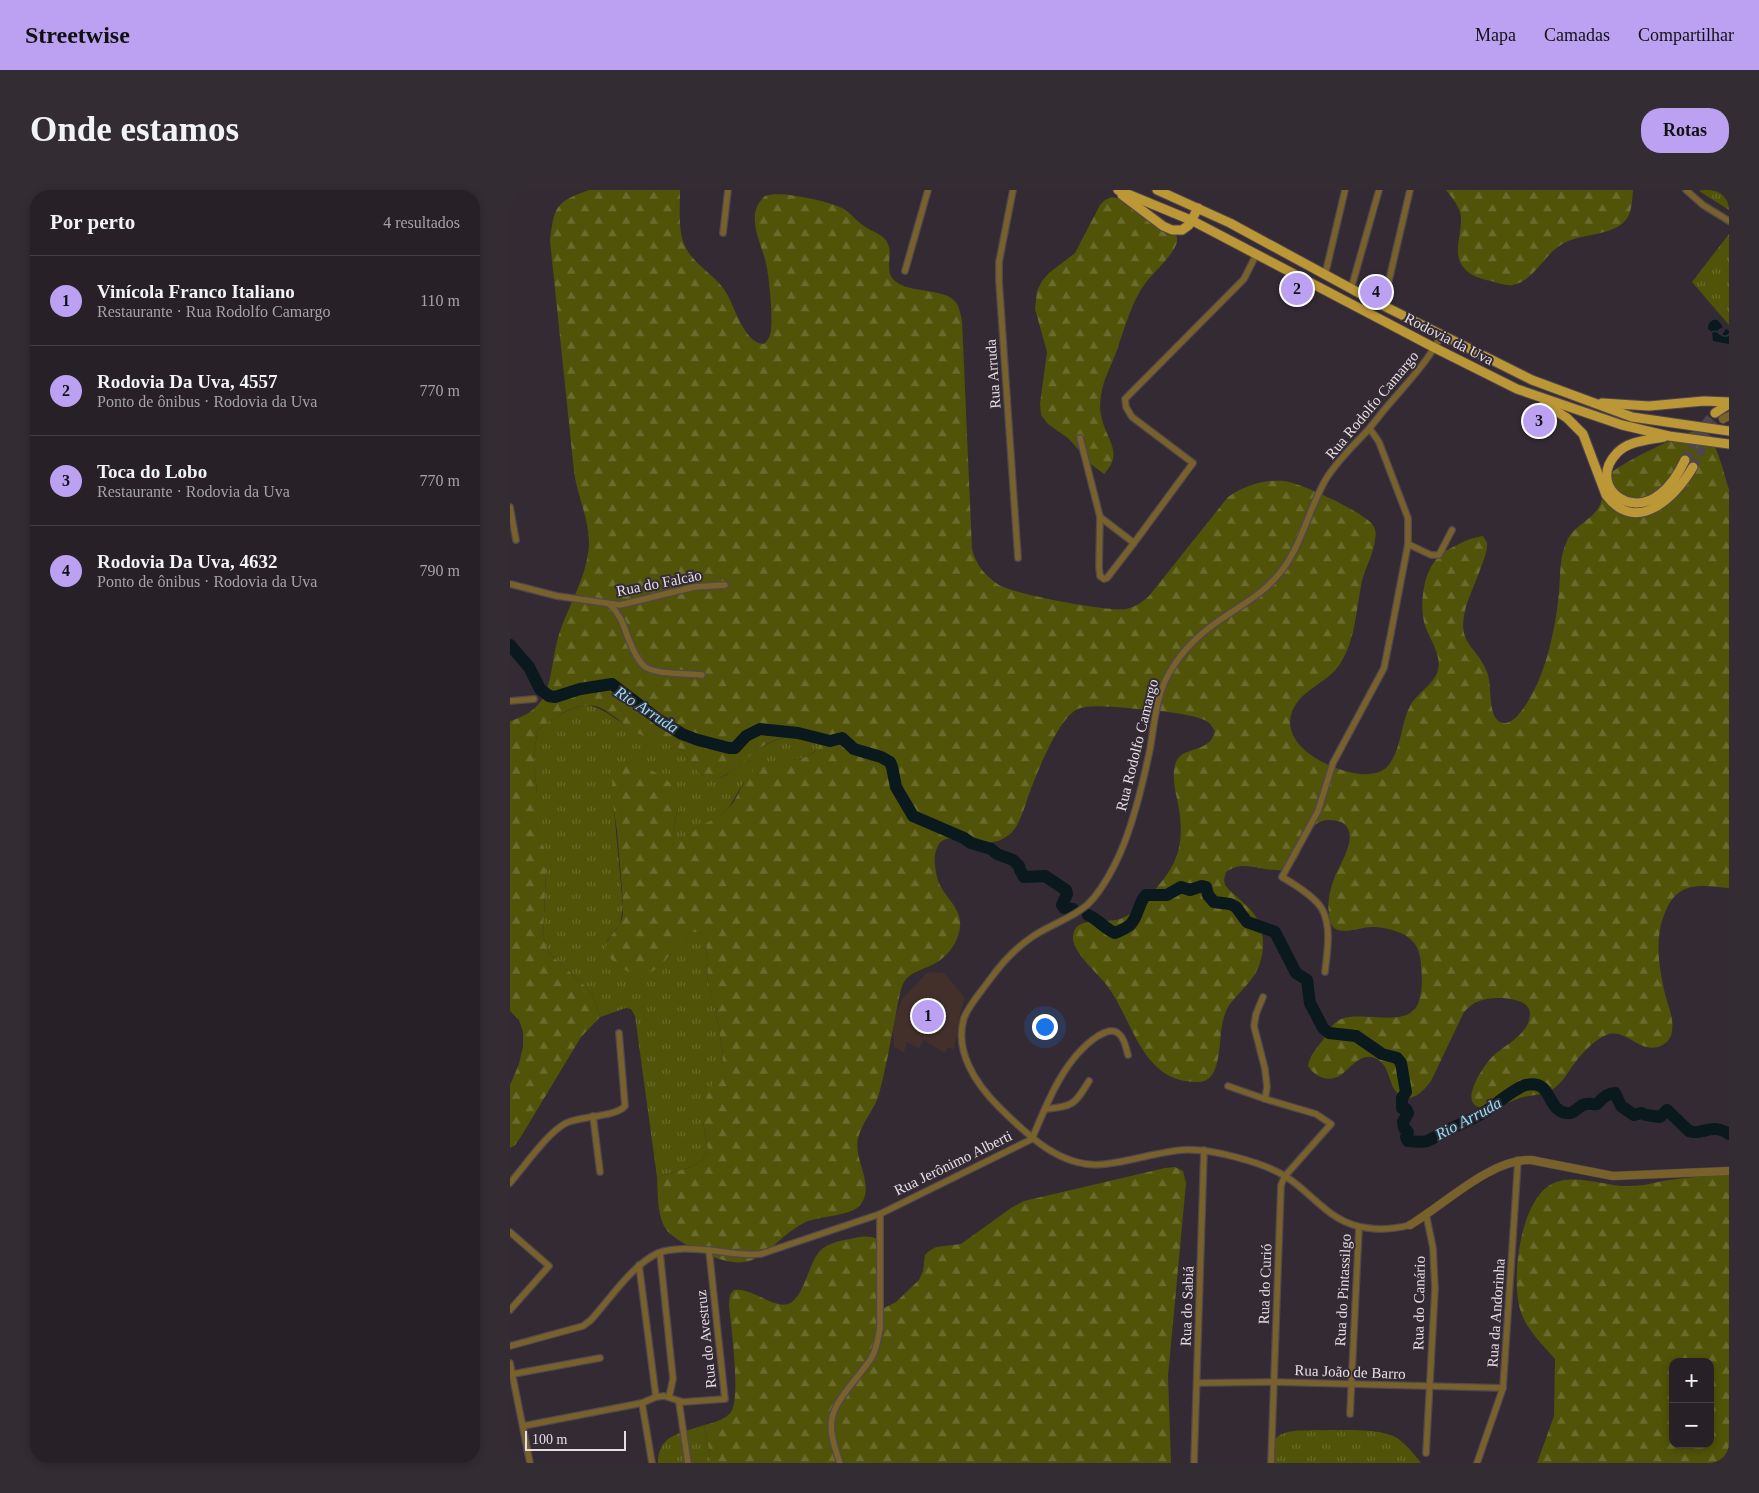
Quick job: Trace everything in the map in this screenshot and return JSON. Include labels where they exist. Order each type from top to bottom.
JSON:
[{"type":"main road","name":"Rodovia da Uva","points":[[1116,190],[1193,222],[1434,348],[1532,395],[1622,425],[1669,436],[1729,444]]},
{"type":"main road","points":[[1116,190],[1163,226],[1172,230],[1182,230],[1193,222],[1198,208]]},
{"type":"main road","name":"Rodovia da Uva","points":[[1156,190],[1230,223],[1383,306],[1532,380],[1632,417],[1729,431]]},
{"type":"main road","points":[[1532,395],[1567,418],[1583,434],[1606,496],[1623,510],[1636,512],[1650,510],[1662,504],[1679,488],[1693,467]]},
{"type":"main road","points":[[1594,403],[1649,406],[1704,401],[1729,403]]},
{"type":"main road","points":[[1715,413],[1729,403]]},
{"type":"main road","points":[[1669,436],[1637,442],[1618,452],[1608,468],[1607,477],[1613,492],[1626,502],[1637,504],[1649,501],[1659,496],[1669,486],[1685,460]]},
{"type":"street","points":[[723,234],[728,190]]},
{"type":"street","points":[[905,271],[928,190]]},
{"type":"street","name":"Rua Arruda","points":[[1013,190],[1000,262],[999,281],[1018,558]]},
{"type":"street","points":[[1325,275],[1345,190]]},
{"type":"street","points":[[1351,289],[1380,190]]},
{"type":"street","points":[[1383,306],[1410,190]]},
{"type":"street","points":[[1686,190],[1703,205],[1729,221]]},
{"type":"street","points":[[1080,438],[1100,517],[1099,567],[1100,576],[1104,579],[1107,578],[1193,463],[1132,417],[1126,407],[1125,399],[1244,279],[1256,255]]},
{"type":"street","name":"Rua Rodolfo Camargo","points":[[1032,1139],[978,1084],[968,1064],[962,1047],[961,1033],[969,1008],[997,969],[1018,947],[1034,935],[1074,915],[1085,907],[1096,894],[1115,864],[1125,840],[1149,753],[1157,705],[1170,670],[1188,646],[1216,622],[1260,594],[1280,573],[1296,548],[1325,481],[1338,463],[1427,360],[1441,336]]},
{"type":"street","points":[[1325,972],[1328,951],[1327,928],[1322,909],[1296,885],[1282,877],[1318,811],[1333,763],[1384,668],[1408,544],[1408,518],[1379,442],[1370,428]]},
{"type":"street","points":[[510,507],[516,540]]},
{"type":"street","points":[[1100,517],[1134,542]]},
{"type":"street","points":[[1408,544],[1436,556],[1439,555],[1452,530]]},
{"type":"street","name":"Rua do Falcão","points":[[510,584],[558,596],[610,605],[631,604],[694,586],[725,585]]},
{"type":"street","points":[[610,605],[616,610],[622,620],[636,656],[644,666],[650,670],[702,674]]},
{"type":"street","points":[[510,700],[534,698]]},
{"type":"street","points":[[1263,997],[1256,1014],[1254,1026],[1265,1069],[1266,1099]]},
{"type":"street","points":[[1032,1139],[1045,1109],[1066,1071],[1076,1056],[1094,1039],[1104,1032],[1112,1030],[1118,1032],[1123,1038],[1128,1055]]},
{"type":"street","points":[[510,1183],[557,1130],[566,1123],[616,1113],[625,1106],[619,1033]]},
{"type":"street","points":[[1045,1109],[1074,1103],[1089,1081]]},
{"type":"street","points":[[1228,1086],[1316,1114],[1331,1124],[1284,1176]]},
{"type":"street","points":[[594,1116],[600,1172]]},
{"type":"street","name":"Rua Jerônimo Alberti","points":[[510,1346],[583,1326],[591,1320],[638,1265],[660,1253],[679,1249],[709,1250],[746,1256],[761,1254],[880,1214],[1032,1139],[1081,1164],[1094,1165],[1173,1151],[1204,1150],[1267,1166],[1284,1176],[1344,1223],[1383,1230],[1397,1229],[1410,1225],[1481,1176],[1518,1160],[1531,1160],[1613,1176],[1729,1171]]},
{"type":"street","name":"Rua do Sabiá","points":[[1194,1463],[1204,1150]]},
{"type":"street","name":"Rua da Andorinha","points":[[1478,1463],[1503,1388],[1518,1160]]},
{"type":"street","name":"Rua do Curió","points":[[1271,1463],[1281,1185],[1284,1176]]},
{"type":"street","points":[[840,1463],[832,1442],[832,1416],[837,1403],[872,1358],[880,1328],[880,1214]]},
{"type":"street","name":"Rua do Canário","points":[[1426,1214],[1433,1248],[1435,1289],[1428,1386],[1426,1453]]},
{"type":"street","name":"Rua do Pintassilgo","points":[[1350,1414],[1359,1227]]},
{"type":"street","points":[[510,1232],[549,1266],[510,1310]]},
{"type":"street","name":"Rua do Avestruz","points":[[523,1426],[642,1403],[656,1397],[669,1397],[680,1402],[725,1399],[709,1250]]},
{"type":"street","points":[[660,1253],[673,1379],[669,1397]]},
{"type":"street","points":[[638,1265],[656,1397]]},
{"type":"street","points":[[513,1374],[600,1358]]},
{"type":"street","points":[[510,1363],[530,1463]]},
{"type":"street","name":"Rua João de Barro","points":[[1197,1383],[1274,1382],[1503,1388]]},
{"type":"street","points":[[680,1402],[688,1463]]},
{"type":"street","points":[[642,1403],[652,1463]]},
{"type":"shaded area","points":[[928,972],[944,973],[965,998],[954,1049],[948,1048],[945,1053],[924,1040],[919,1048],[907,1042],[904,1052],[894,1047],[893,1022],[902,999]]},
{"type":"green space","points":[[589,190],[680,190],[680,224],[682,238],[688,252],[722,287],[746,332],[757,342],[764,344],[770,335],[771,329],[771,299],[767,269],[755,220],[759,203],[765,196],[792,195],[844,209],[861,224],[881,235],[886,241],[890,253],[889,267],[891,276],[900,285],[938,293],[954,300],[958,306],[962,321],[972,549],[976,560],[989,578],[1008,589],[1101,608],[1126,609],[1133,607],[1149,596],[1228,497],[1262,482],[1284,481],[1292,483],[1333,499],[1360,514],[1374,527],[1376,535],[1372,554],[1362,581],[1355,624],[1349,644],[1340,664],[1334,671],[1300,699],[1295,706],[1290,721],[1293,736],[1307,752],[1326,764],[1351,772],[1364,774],[1375,773],[1385,769],[1395,753],[1411,704],[1436,675],[1439,664],[1438,658],[1424,622],[1422,607],[1425,582],[1431,567],[1439,556],[1473,538],[1483,536],[1487,542],[1485,557],[1465,611],[1464,631],[1469,644],[1483,663],[1487,672],[1494,715],[1503,723],[1510,722],[1518,716],[1535,689],[1546,660],[1556,615],[1564,548],[1570,535],[1597,510],[1602,501],[1608,477],[1626,463],[1678,437],[1696,431],[1706,433],[1717,451],[1729,489],[1729,888],[1703,886],[1684,889],[1673,899],[1663,919],[1660,930],[1659,953],[1661,976],[1672,1023],[1672,1034],[1666,1043],[1651,1048],[1645,1047],[1622,1035],[1609,1034],[1590,1046],[1560,1083],[1551,1090],[1494,1107],[1482,1108],[1472,1102],[1471,1096],[1480,1074],[1492,1057],[1523,1032],[1530,1016],[1526,1005],[1514,999],[1491,998],[1475,1003],[1464,1012],[1431,1081],[1422,1091],[1411,1098],[1402,1098],[1394,1089],[1384,1065],[1371,1057],[1361,1058],[1341,1075],[1332,1079],[1318,1076],[1308,1066],[1309,1062],[1336,1022],[1356,1016],[1405,1016],[1413,1010],[1419,1001],[1422,983],[1418,950],[1414,943],[1403,934],[1396,931],[1369,927],[1342,931],[1333,927],[1330,922],[1329,896],[1347,849],[1349,834],[1347,827],[1341,822],[1327,820],[1322,821],[1311,829],[1296,860],[1286,869],[1272,870],[1242,866],[1226,872],[1225,885],[1251,910],[1258,922],[1263,939],[1262,957],[1255,974],[1230,1004],[1225,1013],[1221,1028],[1217,1062],[1213,1074],[1204,1081],[1198,1082],[1179,1080],[1163,1072],[1151,1061],[1115,998],[1077,949],[1073,938],[1074,930],[1084,923],[1120,919],[1128,915],[1141,904],[1166,876],[1177,855],[1181,832],[1174,784],[1175,765],[1178,758],[1183,754],[1207,743],[1215,731],[1209,723],[1197,717],[1112,707],[1085,707],[1071,714],[1063,723],[1048,748],[1019,821],[1010,834],[993,842],[949,838],[943,840],[938,846],[935,860],[937,876],[941,887],[959,915],[959,933],[947,954],[932,965],[910,976],[902,986],[879,1094],[875,1105],[862,1126],[858,1138],[858,1155],[866,1188],[861,1204],[857,1208],[843,1214],[818,1218],[804,1223],[791,1231],[766,1252],[752,1260],[743,1262],[726,1261],[697,1250],[678,1240],[666,1229],[659,1211],[657,1177],[691,1167],[702,1160],[708,1150],[703,1122],[703,1108],[722,1065],[723,1054],[708,981],[706,941],[700,932],[691,932],[660,965],[652,971],[643,974],[633,973],[621,967],[614,962],[606,950],[607,942],[621,921],[623,911],[617,831],[612,797],[613,776],[616,767],[621,763],[636,764],[654,772],[673,786],[678,803],[673,833],[674,845],[728,809],[744,782],[757,768],[803,758],[817,749],[821,741],[818,736],[804,735],[776,740],[758,750],[729,773],[722,777],[709,779],[697,770],[680,749],[637,733],[603,709],[586,705],[560,714],[538,730],[534,763],[537,825],[546,869],[543,937],[550,954],[583,984],[593,996],[600,1017],[581,1037],[522,1135],[515,1145],[510,1148],[510,1085],[519,1064],[523,1046],[523,1032],[519,1020],[510,1011],[510,721],[531,711],[545,695],[550,680],[555,649],[581,580],[588,554],[589,541],[585,514],[577,489],[574,471],[550,241],[553,220],[558,207],[569,198]]},
{"type":"green space","points":[[1446,190],[1633,190],[1630,212],[1624,222],[1604,232],[1566,242],[1552,252],[1528,277],[1521,282],[1510,285],[1480,278],[1469,273],[1464,268],[1458,255],[1461,226],[1460,212]]},
{"type":"green space","points":[[1729,190],[1729,210],[1699,191]]},
{"type":"green space","points":[[1112,197],[1135,205],[1162,219],[1174,231],[1177,243],[1137,297],[1104,382],[1100,410],[1112,447],[1113,460],[1104,474],[1092,465],[1068,438],[1048,424],[1041,415],[1040,404],[1047,352],[1035,309],[1037,291],[1042,281],[1049,273],[1075,253],[1100,205]]},
{"type":"green space","points":[[1729,234],[1729,325],[1692,282]]},
{"type":"green space","points":[[588,705],[631,727],[674,745],[684,753],[699,772],[713,779],[728,774],[746,758],[773,741],[791,736],[809,735],[818,736],[821,741],[819,748],[808,756],[793,760],[744,782],[728,809],[674,846],[672,836],[678,808],[613,799],[623,907],[620,924],[607,941],[667,959],[681,940],[691,932],[700,932],[706,940],[708,981],[723,1054],[722,1065],[703,1122],[708,1150],[702,1160],[691,1167],[657,1177],[635,1016],[631,1009],[626,1008],[600,1017],[593,996],[583,984],[550,954],[543,937],[546,869],[537,825],[534,763],[538,730],[549,721],[574,708]]},
{"type":"green space","points":[[1175,1167],[1183,1171],[1186,1183],[1168,1376],[1171,1463],[712,1463],[704,1425],[726,1417],[731,1412],[734,1404],[735,1361],[729,1305],[730,1295],[734,1290],[748,1292],[775,1303],[788,1304],[798,1296],[815,1257],[822,1249],[829,1244],[858,1237],[869,1237],[880,1240],[881,1302],[884,1308],[896,1302],[919,1280],[923,1271],[925,1255],[929,1251],[936,1247],[961,1244],[1011,1208],[1024,1201]]},
{"type":"green space","points":[[1729,1174],[1729,1463],[1537,1463],[1554,1416],[1555,1359],[1534,1336],[1526,1323],[1522,1316],[1517,1295],[1518,1259],[1521,1239],[1526,1220],[1534,1203],[1544,1190],[1556,1182],[1564,1180],[1573,1179],[1631,1186]]},
{"type":"green space","points":[[704,1425],[712,1463],[658,1463],[659,1453],[667,1440],[680,1433]]},
{"type":"green space","points":[[1358,1430],[1389,1435],[1404,1443],[1421,1463],[1267,1463],[1269,1452],[1276,1438],[1288,1432]]},
{"type":"water","points":[[1714,318],[1723,327],[1718,330],[1718,334],[1722,335],[1726,329],[1729,331],[1729,344],[1713,341],[1712,332],[1708,329],[1708,325]]},
{"type":"waterway","name":"Rio Arruda","points":[[510,645],[529,667],[540,689],[549,696],[555,697],[580,689],[612,684],[659,720],[682,734],[698,740],[735,748],[746,736],[760,729],[798,733],[830,741],[842,738],[854,749],[881,757],[890,762],[896,787],[913,816],[1013,860],[1019,866],[1024,877],[1045,876],[1066,890],[1067,894],[1062,905],[1064,908],[1073,909]]},
{"type":"waterway","name":"Rio Arruda","points":[[1088,915],[1115,933],[1133,921],[1146,895],[1167,895],[1181,887],[1190,890],[1202,886],[1206,887],[1208,895],[1214,902],[1230,904],[1236,907],[1247,922],[1275,932],[1296,973],[1307,980],[1310,1003],[1323,1028],[1329,1033],[1356,1036],[1382,1054],[1397,1058],[1401,1063],[1406,1092],[1402,1098],[1402,1108],[1406,1109],[1408,1113],[1403,1122],[1404,1128],[1408,1132],[1406,1137],[1408,1141],[1422,1142],[1429,1140],[1487,1111],[1519,1088],[1535,1084],[1545,1090],[1555,1107],[1566,1113],[1572,1113],[1583,1105],[1597,1104],[1605,1096],[1615,1093],[1621,1106],[1634,1115],[1641,1113],[1660,1117],[1667,1110],[1689,1131],[1699,1132],[1717,1129],[1729,1134]]},
{"type":"tunnel","points":[[1685,460],[1702,429],[1715,413]]},
{"type":"tunnel","points":[[1693,467],[1709,435],[1723,419]]},
{"type":"place","name":"Rodovia Da Uva, 4557","points":[[1297,289]]},
{"type":"place","name":"Rodovia Da Uva, 4632","points":[[1376,292]]},
{"type":"place","name":"Toca do Lobo","points":[[1539,421]]},
{"type":"place","name":"Vinícola Franco Italiano","points":[[928,1016]]}]
